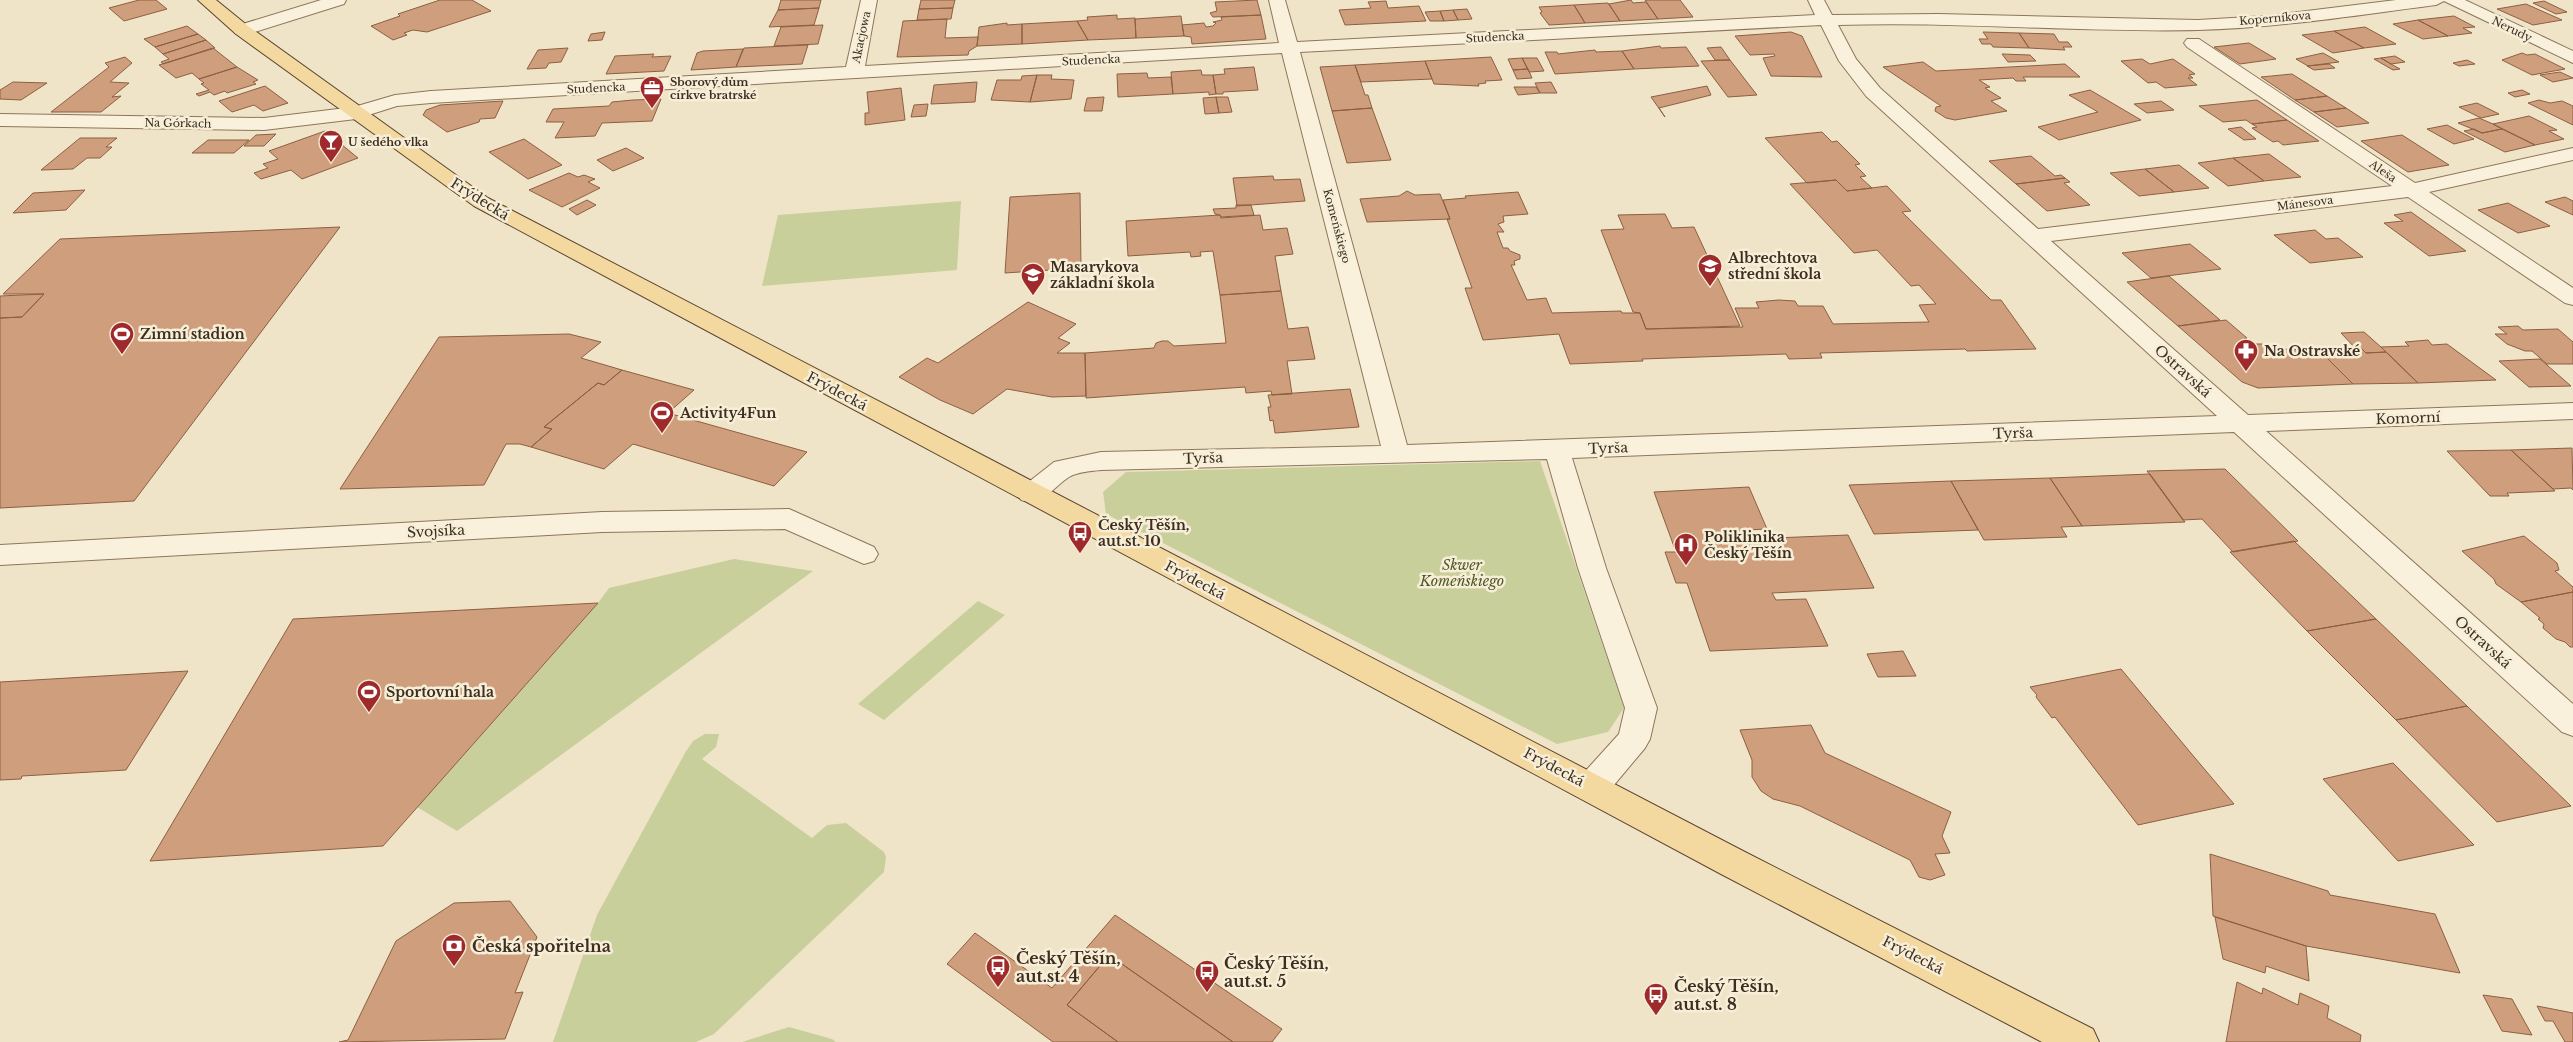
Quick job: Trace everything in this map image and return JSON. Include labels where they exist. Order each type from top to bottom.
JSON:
[{"type":"main road","name":"Frýdecká","points":[[206,0],[242,30],[480,202],[1733,863],[2080,1042]]},
{"type":"street","points":[[242,30],[338,0]]},
{"type":"street","name":"Akacjowa","points":[[854,74],[869,0]]},
{"type":"street","name":"Komeńskiego","points":[[1277,0],[1396,453]]},
{"type":"street","name":"Koperníkova","points":[[1821,10],[1971,18],[2114,22],[2168,26],[2268,20],[2436,0]]},
{"type":"street","name":"Nerudy","points":[[2452,0],[2573,58]]},
{"type":"street","points":[[2101,7],[2114,22]]},
{"type":"street","name":"Studencka","points":[[356,112],[395,102],[431,97],[1289,48],[1821,10]]},
{"type":"street","name":"Ostravská","points":[[1821,10],[1848,61],[1873,92],[2035,236],[2573,723]]},
{"type":"street","name":"Aleša","points":[[2193,43],[2573,298]]},
{"type":"street","name":"Na Górkach","points":[[0,120],[264,124],[356,112]]},
{"type":"street","name":"Mánesova","points":[[2035,236],[2411,190],[2573,154]]},
{"type":"street","name":"Komorní","points":[[2194,427],[2573,411]]},
{"type":"street","name":"Tyrša","points":[[1031,494],[1063,468],[1101,461],[1557,450],[2194,427]]},
{"type":"street","points":[[1557,450],[1592,568],[1640,708],[1634,739],[1592,787]]},
{"type":"street","name":"Svojsíka","points":[[0,555],[602,522],[789,519],[864,554]]},
{"type":"green space","points":[[961,201],[957,270],[762,286],[778,215]]},
{"type":"green space","name":"Skwer Komeńskiego","points":[[1540,461],[1624,708],[1608,732],[1557,744],[1106,514],[1103,492],[1126,472]]},
{"type":"green space","points":[[734,559],[813,571],[457,831],[417,807],[598,603],[609,588]]},
{"type":"green space","points":[[978,601],[1005,615],[884,720],[858,704]]},
{"type":"green space","points":[[705,734],[719,734],[716,747],[702,759],[812,838],[827,825],[846,823],[884,852],[886,857],[884,872],[714,1034],[696,1042],[553,1042],[597,915],[685,753],[693,741]]},
{"type":"green space","points":[[789,1027],[832,1039],[836,1042],[742,1042]]},
{"type":"building","points":[[139,0],[156,0],[167,9],[124,21],[109,8]]},
{"type":"building","points":[[440,0],[472,0],[491,11],[427,32],[413,30],[404,33],[407,35],[393,40],[371,26],[400,16],[398,14]]},
{"type":"building","points":[[781,0],[821,0],[819,8],[778,10]]},
{"type":"building","points":[[921,0],[955,0],[953,8],[919,9]]},
{"type":"building","points":[[1257,0],[1261,15],[1213,17],[1210,13],[1217,11],[1215,2]]},
{"type":"building","points":[[1631,0],[1633,3],[1646,2],[1658,19],[1620,21],[1609,4]]},
{"type":"building","points":[[1645,0],[1680,0],[1693,17],[1658,19]]},
{"type":"building","points":[[1386,1],[1388,8],[1419,6],[1426,21],[1345,25],[1339,10],[1371,8],[1368,2]]},
{"type":"building","points":[[2544,1],[2567,12],[2556,14],[2533,3]]},
{"type":"building","points":[[1608,3],[1620,21],[1585,23],[1574,5]]},
{"type":"building","points":[[2526,4],[2562,20],[2533,25],[2497,9]]},
{"type":"building","points":[[1574,5],[1585,23],[1549,25],[1540,13],[1542,12],[1539,7]]},
{"type":"building","points":[[819,8],[814,25],[769,27],[778,10]]},
{"type":"building","points":[[953,8],[951,19],[917,20],[919,9]]},
{"type":"building","points":[[1467,9],[1472,19],[1458,20],[1453,10]]},
{"type":"building","points":[[1453,10],[1458,20],[1444,21],[1440,11]]},
{"type":"building","points":[[1440,11],[1444,21],[1430,21],[1425,12]]},
{"type":"building","points":[[1117,15],[1117,19],[1135,18],[1136,38],[1088,40],[1077,21],[1088,20],[1087,17]]},
{"type":"building","points":[[1261,15],[1266,39],[1192,44],[1191,37],[1184,36],[1182,25],[1204,23],[1206,27],[1213,26],[1216,23],[1213,22],[1222,20],[1221,17]]},
{"type":"building","points":[[1181,16],[1184,36],[1136,38],[1135,19]]},
{"type":"building","points":[[2454,16],[2475,27],[2463,28],[2472,33],[2448,36],[2418,20]]},
{"type":"building","points":[[947,19],[945,38],[978,37],[977,46],[969,51],[968,55],[897,57],[903,21]]},
{"type":"building","points":[[2418,20],[2448,36],[2423,39],[2393,24]]},
{"type":"building","points":[[1077,21],[1088,40],[1022,44],[1022,24]]},
{"type":"building","points":[[1007,23],[1007,25],[1022,24],[1022,44],[977,46],[979,27]]},
{"type":"building","points":[[823,25],[818,44],[774,46],[781,27]]},
{"type":"building","points":[[187,26],[198,34],[155,47],[144,39]]},
{"type":"building","points":[[2365,27],[2396,44],[2364,48],[2334,31]]},
{"type":"building","points":[[2334,31],[2364,48],[2333,53],[2302,35]]},
{"type":"building","points":[[605,32],[602,40],[588,41],[591,34]]},
{"type":"building","points":[[1791,32],[1802,36],[1822,77],[1771,76],[1763,58],[1775,56],[1774,54],[1750,55],[1735,36]]},
{"type":"building","points":[[1983,32],[2019,33],[2029,48],[1993,47],[1991,44],[1982,44],[1979,39],[1988,39]]},
{"type":"building","points":[[2019,33],[2054,34],[2059,42],[2068,42],[2072,47],[2063,47],[2065,50],[2029,48]]},
{"type":"building","points":[[198,34],[206,40],[163,54],[155,47]]},
{"type":"building","points":[[206,40],[215,48],[163,64],[161,62],[169,59],[163,54]]},
{"type":"building","points":[[2249,43],[2276,59],[2240,64],[2214,47]]},
{"type":"building","points":[[808,45],[802,64],[736,67],[744,48]]},
{"type":"building","points":[[1660,46],[1661,48],[1686,47],[1699,66],[1634,69],[1622,51]]},
{"type":"building","points":[[1721,47],[1730,60],[1715,60],[1707,48]]},
{"type":"building","points":[[213,48],[237,67],[199,79],[192,73],[176,78],[159,65]]},
{"type":"building","points":[[568,48],[561,62],[549,63],[546,68],[527,69],[538,50]]},
{"type":"building","points":[[743,49],[736,67],[691,70],[697,53]]},
{"type":"building","points":[[1595,50],[1596,52],[1622,51],[1634,69],[1555,74],[1545,52],[1557,52],[1558,54]]},
{"type":"building","points":[[2323,53],[2339,62],[2308,66],[2296,59]]},
{"type":"building","points":[[2522,53],[2527,55],[2535,54],[2565,69],[2532,75],[2502,60]]},
{"type":"building","points":[[654,54],[652,57],[671,56],[664,71],[606,74],[615,56]]},
{"type":"building","points":[[2002,54],[2030,55],[2036,61],[2008,62]]},
{"type":"building","points":[[2395,56],[2405,62],[2391,64],[2381,58]]},
{"type":"building","points":[[125,57],[132,63],[110,82],[129,83],[112,97],[121,96],[101,112],[51,112],[109,67],[105,63]]},
{"type":"building","points":[[1491,57],[1502,80],[1485,81],[1486,83],[1478,84],[1479,86],[1434,84],[1425,61]]},
{"type":"building","points":[[1522,58],[1537,58],[1544,71],[1529,72]]},
{"type":"building","points":[[1522,58],[1528,69],[1513,70],[1508,59]]},
{"type":"building","points":[[2381,58],[2400,69],[2393,70],[2374,59]]},
{"type":"building","points":[[2142,59],[2150,64],[2173,59],[2195,74],[2189,75],[2193,78],[2188,78],[2197,85],[2165,88],[2156,82],[2148,83],[2121,61]]},
{"type":"building","points":[[1730,60],[1757,95],[1728,97],[1701,61]]},
{"type":"building","points":[[2467,60],[2475,64],[2459,66],[2453,63]]},
{"type":"building","points":[[1425,61],[1432,79],[1361,82],[1355,65]]},
{"type":"building","points":[[1923,62],[1936,71],[2065,64],[2080,77],[2023,77],[2026,81],[2016,81],[2013,78],[1979,80],[1990,87],[1985,88],[2001,98],[1991,101],[2007,111],[1955,120],[1946,118],[1935,111],[1936,107],[1941,106],[1883,67]]},
{"type":"building","points":[[2329,64],[2335,68],[2314,70],[2307,66]]},
{"type":"building","points":[[1355,65],[1365,95],[1368,95],[1372,108],[1332,111],[1320,67]]},
{"type":"building","points":[[237,67],[258,80],[253,82],[256,84],[227,93],[225,91],[214,95],[210,92],[199,96],[196,94],[209,90],[201,84],[204,83],[199,79]]},
{"type":"building","points":[[1254,67],[1258,90],[1216,94],[1213,75],[1225,74],[1224,69]]},
{"type":"building","points":[[1528,69],[1532,78],[1517,79],[1513,70]]},
{"type":"building","points":[[1201,70],[1202,75],[1213,75],[1216,94],[1209,95],[1209,92],[1173,94],[1171,72]]},
{"type":"building","points":[[2560,72],[2573,78],[2553,82],[2540,75]]},
{"type":"building","points":[[1147,73],[1148,78],[1171,77],[1173,94],[1118,97],[1117,74]]},
{"type":"building","points":[[2292,74],[2327,96],[2295,100],[2261,77]]},
{"type":"building","points":[[1037,75],[1030,102],[991,100],[997,80],[1021,80],[1022,76]]},
{"type":"building","points":[[1037,75],[1052,75],[1051,79],[1074,80],[1071,99],[1030,102]]},
{"type":"building","points":[[13,82],[47,83],[21,100],[0,99],[0,90]]},
{"type":"building","points":[[977,82],[975,102],[931,104],[934,85]]},
{"type":"building","points":[[1551,82],[1557,93],[1540,93],[1535,83]]},
{"type":"building","points":[[265,86],[288,103],[263,111],[254,105],[232,112],[219,101]]},
{"type":"building","points":[[1707,86],[1711,95],[1659,108],[1665,117],[1651,97]]},
{"type":"building","points":[[1514,87],[1536,87],[1540,93],[1518,95]]},
{"type":"building","points":[[901,88],[905,120],[865,125],[865,113],[869,113],[867,92]]},
{"type":"building","points":[[2090,90],[2141,120],[2059,140],[2038,127],[2098,112],[2069,95]]},
{"type":"building","points":[[2522,90],[2530,94],[2515,97],[2508,93]]},
{"type":"building","points":[[2327,96],[2346,108],[2314,112],[2295,100]]},
{"type":"building","points":[[1104,97],[1102,111],[1084,111],[1087,98]]},
{"type":"building","points":[[1216,97],[1219,113],[1205,114],[1203,98]]},
{"type":"building","points":[[1216,97],[1228,97],[1232,112],[1219,113]]},
{"type":"building","points":[[661,99],[652,121],[602,123],[595,136],[555,138],[564,122],[546,122],[553,109],[609,106],[612,102]]},
{"type":"building","points":[[2257,100],[2287,120],[2252,124],[2246,120],[2223,122],[2199,106]]},
{"type":"building","points":[[2539,100],[2550,103],[2562,101],[2573,106],[2573,125],[2528,103]]},
{"type":"building","points":[[503,101],[495,118],[480,119],[479,122],[447,132],[423,115],[426,110],[440,105]]},
{"type":"building","points":[[2161,101],[2174,110],[2147,113],[2134,104]]},
{"type":"building","points":[[2477,103],[2499,114],[2481,118],[2459,107]]},
{"type":"building","points":[[928,104],[926,116],[911,117],[914,105]]},
{"type":"building","points":[[1372,108],[1391,160],[1347,163],[1332,111]]},
{"type":"building","points":[[2346,108],[2369,123],[2337,127],[2314,112]]},
{"type":"building","points":[[2529,116],[2557,130],[2549,131],[2564,139],[2535,145],[2493,124]]},
{"type":"building","points":[[2479,118],[2502,129],[2482,133],[2458,123]]},
{"type":"building","points":[[2287,120],[2319,141],[2283,145],[2278,141],[2273,142],[2252,128],[2257,127],[2252,124]]},
{"type":"building","points":[[2447,125],[2474,139],[2454,144],[2427,129]]},
{"type":"building","points":[[2241,127],[2256,139],[2244,140],[2228,129]]},
{"type":"building","points":[[2474,129],[2482,133],[2502,129],[2535,145],[2505,152],[2464,131]]},
{"type":"building","points":[[325,131],[358,158],[302,179],[291,170],[261,179],[254,173],[268,168],[263,164],[278,159],[269,151]]},
{"type":"building","points":[[1822,132],[1832,142],[1837,141],[1860,164],[1855,165],[1866,176],[1860,177],[1872,188],[1847,191],[1836,180],[1807,183],[1765,138]]},
{"type":"building","points":[[276,134],[264,146],[244,146],[256,135]]},
{"type":"building","points":[[2402,135],[2449,165],[2408,172],[2361,141]]},
{"type":"building","points":[[80,138],[117,138],[106,147],[112,147],[100,158],[87,158],[73,169],[41,170]]},
{"type":"building","points":[[524,139],[562,165],[528,179],[489,152]]},
{"type":"building","points":[[208,140],[249,140],[234,153],[192,153]]},
{"type":"building","points":[[626,148],[644,158],[613,171],[597,160]]},
{"type":"building","points":[[2269,154],[2301,177],[2264,181],[2233,158]]},
{"type":"building","points":[[2031,156],[2055,176],[2061,175],[2065,178],[2016,184],[1989,161]]},
{"type":"building","points":[[2233,158],[2264,181],[2228,186],[2198,163]]},
{"type":"building","points":[[2179,165],[2209,188],[2174,192],[2145,169]]},
{"type":"building","points":[[2145,169],[2174,192],[2139,196],[2110,173]]},
{"type":"building","points":[[569,173],[578,177],[584,175],[595,179],[588,182],[600,188],[562,207],[529,190]]},
{"type":"building","points":[[1273,176],[1274,180],[1300,179],[1305,201],[1237,206],[1233,178]]},
{"type":"building","points":[[2065,178],[2070,182],[2064,183],[2090,205],[2047,211],[2016,184]]},
{"type":"building","points":[[1836,180],[1847,191],[1887,186],[1911,211],[1902,212],[1991,300],[2001,300],[2036,349],[1820,353],[1822,358],[1789,359],[1786,354],[1642,359],[1643,361],[1570,364],[1559,334],[1483,340],[1465,288],[1472,288],[1447,219],[1450,219],[1443,200],[1466,198],[1465,196],[1518,192],[1528,214],[1503,216],[1504,222],[1498,224],[1504,232],[1497,232],[1503,248],[1508,248],[1510,251],[1520,255],[1520,259],[1514,261],[1515,265],[1511,265],[1527,300],[1546,298],[1552,313],[1621,311],[1622,313],[1640,313],[1646,329],[1743,327],[1735,308],[1759,308],[1756,302],[1779,300],[1795,301],[1798,306],[1823,306],[1833,324],[1929,322],[1919,305],[1936,304],[1919,285],[1911,286],[1877,250],[1854,253],[1790,184]]},
{"type":"building","points":[[85,190],[66,210],[13,213],[33,193]]},
{"type":"building","points":[[1407,191],[1415,195],[1440,194],[1450,219],[1367,222],[1360,199],[1399,196]]},
{"type":"building","points":[[1080,193],[1081,268],[1005,273],[1010,197]]},
{"type":"building","points":[[2565,197],[2573,201],[2573,215],[2545,202]]},
{"type":"building","points":[[587,200],[596,205],[577,215],[569,209]]},
{"type":"building","points":[[2508,203],[2550,226],[2518,233],[2478,210]]},
{"type":"building","points":[[1236,205],[1251,205],[1254,215],[1221,217],[1215,214],[1213,209],[1236,208]]},
{"type":"building","points":[[2411,212],[2466,251],[2429,256],[2384,223],[2403,221],[2394,215]]},
{"type":"building","points":[[1665,214],[1672,228],[1694,227],[1740,326],[1646,329],[1640,313],[1633,312],[1601,230],[1624,229],[1618,215]]},
{"type":"building","points":[[1220,215],[1221,218],[1260,215],[1263,230],[1287,228],[1293,254],[1275,256],[1281,291],[1220,295],[1213,251],[1200,252],[1201,256],[1191,257],[1190,252],[1128,256],[1126,221]]},
{"type":"building","name":"Zimní stadion","points":[[340,227],[134,501],[0,508],[0,318],[22,317],[44,294],[3,294],[60,239]]},
{"type":"building","points":[[2315,230],[2326,239],[2338,238],[2363,257],[2310,263],[2274,235]]},
{"type":"building","points":[[2190,244],[2221,269],[2151,278],[2122,253]]},
{"type":"building","points":[[2169,276],[2220,320],[2178,326],[2127,282]]},
{"type":"building","points":[[1281,291],[1288,329],[1308,327],[1315,359],[1287,361],[1292,394],[1272,395],[1271,391],[1246,393],[1245,387],[1086,398],[1085,353],[1154,348],[1156,343],[1162,341],[1168,341],[1174,346],[1226,343],[1220,295]]},
{"type":"building","points":[[44,294],[22,317],[0,318],[0,296]]},
{"type":"building","points":[[1028,302],[1076,324],[1058,338],[1070,343],[1057,353],[1085,353],[1086,396],[1052,397],[1007,389],[973,414],[940,400],[899,377],[927,358],[938,363]]},
{"type":"building","points":[[2226,320],[2247,338],[2244,339],[2251,344],[2265,344],[2279,349],[2319,350],[2353,384],[2258,388],[2242,382],[2178,326]]},
{"type":"building","points":[[2518,326],[2523,330],[2558,329],[2573,342],[2573,364],[2547,364],[2532,351],[2525,351],[2507,344],[2495,334],[2507,334],[2498,327]]},
{"type":"building","points":[[2364,332],[2386,352],[2366,353],[2362,349],[2356,349],[2341,333]]},
{"type":"building","points":[[569,334],[601,342],[581,358],[622,370],[604,385],[598,383],[544,427],[552,429],[531,447],[520,444],[506,444],[484,485],[340,489],[439,337]]},
{"type":"building","points":[[2428,340],[2432,345],[2447,344],[2496,380],[2418,383],[2381,347],[2409,346],[2405,342]]},
{"type":"building","points":[[2336,349],[2362,349],[2366,353],[2386,352],[2418,383],[2353,384],[2323,354],[2340,354]]},
{"type":"building","points":[[2540,359],[2571,386],[2529,387],[2499,361]]},
{"type":"building","points":[[622,370],[694,390],[668,413],[807,452],[774,486],[633,444],[604,469],[531,447],[552,429],[544,427],[598,383],[604,385]]},
{"type":"building","points":[[1350,389],[1359,427],[1275,433],[1273,420],[1270,421],[1268,407],[1271,407],[1268,395]]},
{"type":"building","points":[[2572,448],[2573,490],[2571,488],[2553,489],[2511,450]]},
{"type":"building","points":[[2511,450],[2555,491],[2507,493],[2509,496],[2490,496],[2447,451]]},
{"type":"building","points":[[2225,469],[2298,541],[2233,552],[2202,519],[2183,520],[2147,471]]},
{"type":"building","points":[[2150,474],[2185,522],[2082,526],[2050,478]]},
{"type":"building","points":[[2050,478],[2082,526],[2061,527],[2067,537],[1984,540],[1951,481]]},
{"type":"building","points":[[1951,481],[1978,530],[1874,534],[1849,485]]},
{"type":"building","points":[[1749,487],[1767,529],[1746,530],[1750,539],[1848,535],[1874,588],[1772,593],[1776,600],[1806,599],[1828,646],[1710,651],[1687,583],[1676,583],[1665,552],[1676,552],[1654,492]]},
{"type":"building","points":[[2524,536],[2557,563],[2559,570],[2555,571],[2573,587],[2573,592],[2521,602],[2496,584],[2494,579],[2462,551]]},
{"type":"building","points":[[2294,541],[2376,619],[2307,631],[2230,552]]},
{"type":"building","points":[[2573,592],[2573,647],[2570,647],[2565,642],[2556,639],[2543,628],[2544,624],[2538,619],[2540,618],[2521,602]]},
{"type":"building","name":"Sportovní hala","points":[[598,603],[383,846],[150,861],[293,619]]},
{"type":"building","points":[[2376,619],[2467,706],[2396,720],[2307,631]]},
{"type":"building","points":[[1903,651],[1916,676],[1878,677],[1867,654]]},
{"type":"building","points":[[2121,669],[2234,804],[2138,825],[2055,717],[2052,718],[2030,687]]},
{"type":"building","points":[[188,671],[126,770],[22,776],[21,779],[0,780],[0,682]]},
{"type":"building","points":[[2467,706],[2571,806],[2497,822],[2396,720]]},
{"type":"building","points":[[1811,725],[1825,753],[1951,812],[1942,836],[1950,853],[1935,854],[1945,875],[1930,880],[1919,877],[1910,860],[1800,806],[1773,799],[1761,791],[1752,777],[1752,760],[1740,730]]},
{"type":"building","points":[[2393,763],[2474,845],[2398,861],[2323,779]]},
{"type":"building","points":[[2210,854],[2328,891],[2330,895],[2435,914],[2460,973],[2306,946],[2213,916]]},
{"type":"building","name":"Česká spořitelna","points":[[510,901],[537,937],[515,993],[523,992],[505,1039],[339,1042],[348,1040],[396,941],[454,903]]},
{"type":"building","points":[[1115,915],[1282,1029],[1272,1042],[1233,1042],[1109,955],[1067,1005],[1118,1042],[1053,1042],[947,964],[975,933],[1052,988]]},
{"type":"building","points":[[2215,917],[2306,946],[2309,981],[2266,966],[2265,973],[2223,959]]},
{"type":"building","points":[[1109,955],[1233,1042],[1118,1042],[1067,1005]]},
{"type":"building","points":[[2237,982],[2262,994],[2263,988],[2298,1005],[2300,993],[2329,1006],[2327,1018],[2361,1035],[2360,1042],[2226,1042]]},
{"type":"building","points":[[2483,995],[2512,999],[2532,1035],[2502,1031]]},
{"type":"building","points":[[2537,1006],[2573,1013],[2573,1042],[2565,1042],[2553,1021],[2545,1021]]},
{"type":"place","name":"Sborový dům církve bratrské","points":[[652,109]]},
{"type":"place","name":"U šedého vlka","points":[[331,163]]},
{"type":"place","name":"Albrechtova střední škola","points":[[1710,287]]},
{"type":"place","name":"Masarykova základní škola","points":[[1033,296]]},
{"type":"place","name":"Zimní stadion","points":[[122,355]]},
{"type":"place","name":"Na Ostravské","points":[[2246,372]]},
{"type":"place","name":"Activity4Fun","points":[[662,434]]},
{"type":"place","name":"Český Těšín, aut.st. 10","points":[[1080,554]]},
{"type":"place","name":"Poliklinika Český Těšín","points":[[1686,566]]},
{"type":"place","name":"Sportovní hala","points":[[369,713]]},
{"type":"place","name":"Česká spořitelna","points":[[454,967]]},
{"type":"place","name":"Český Těšín, aut.st. 4","points":[[998,988]]},
{"type":"place","name":"Český Těšín, aut.st. 5","points":[[1207,993]]},
{"type":"place","name":"Český Těšín, aut.st. 8","points":[[1656,1016]]}]
